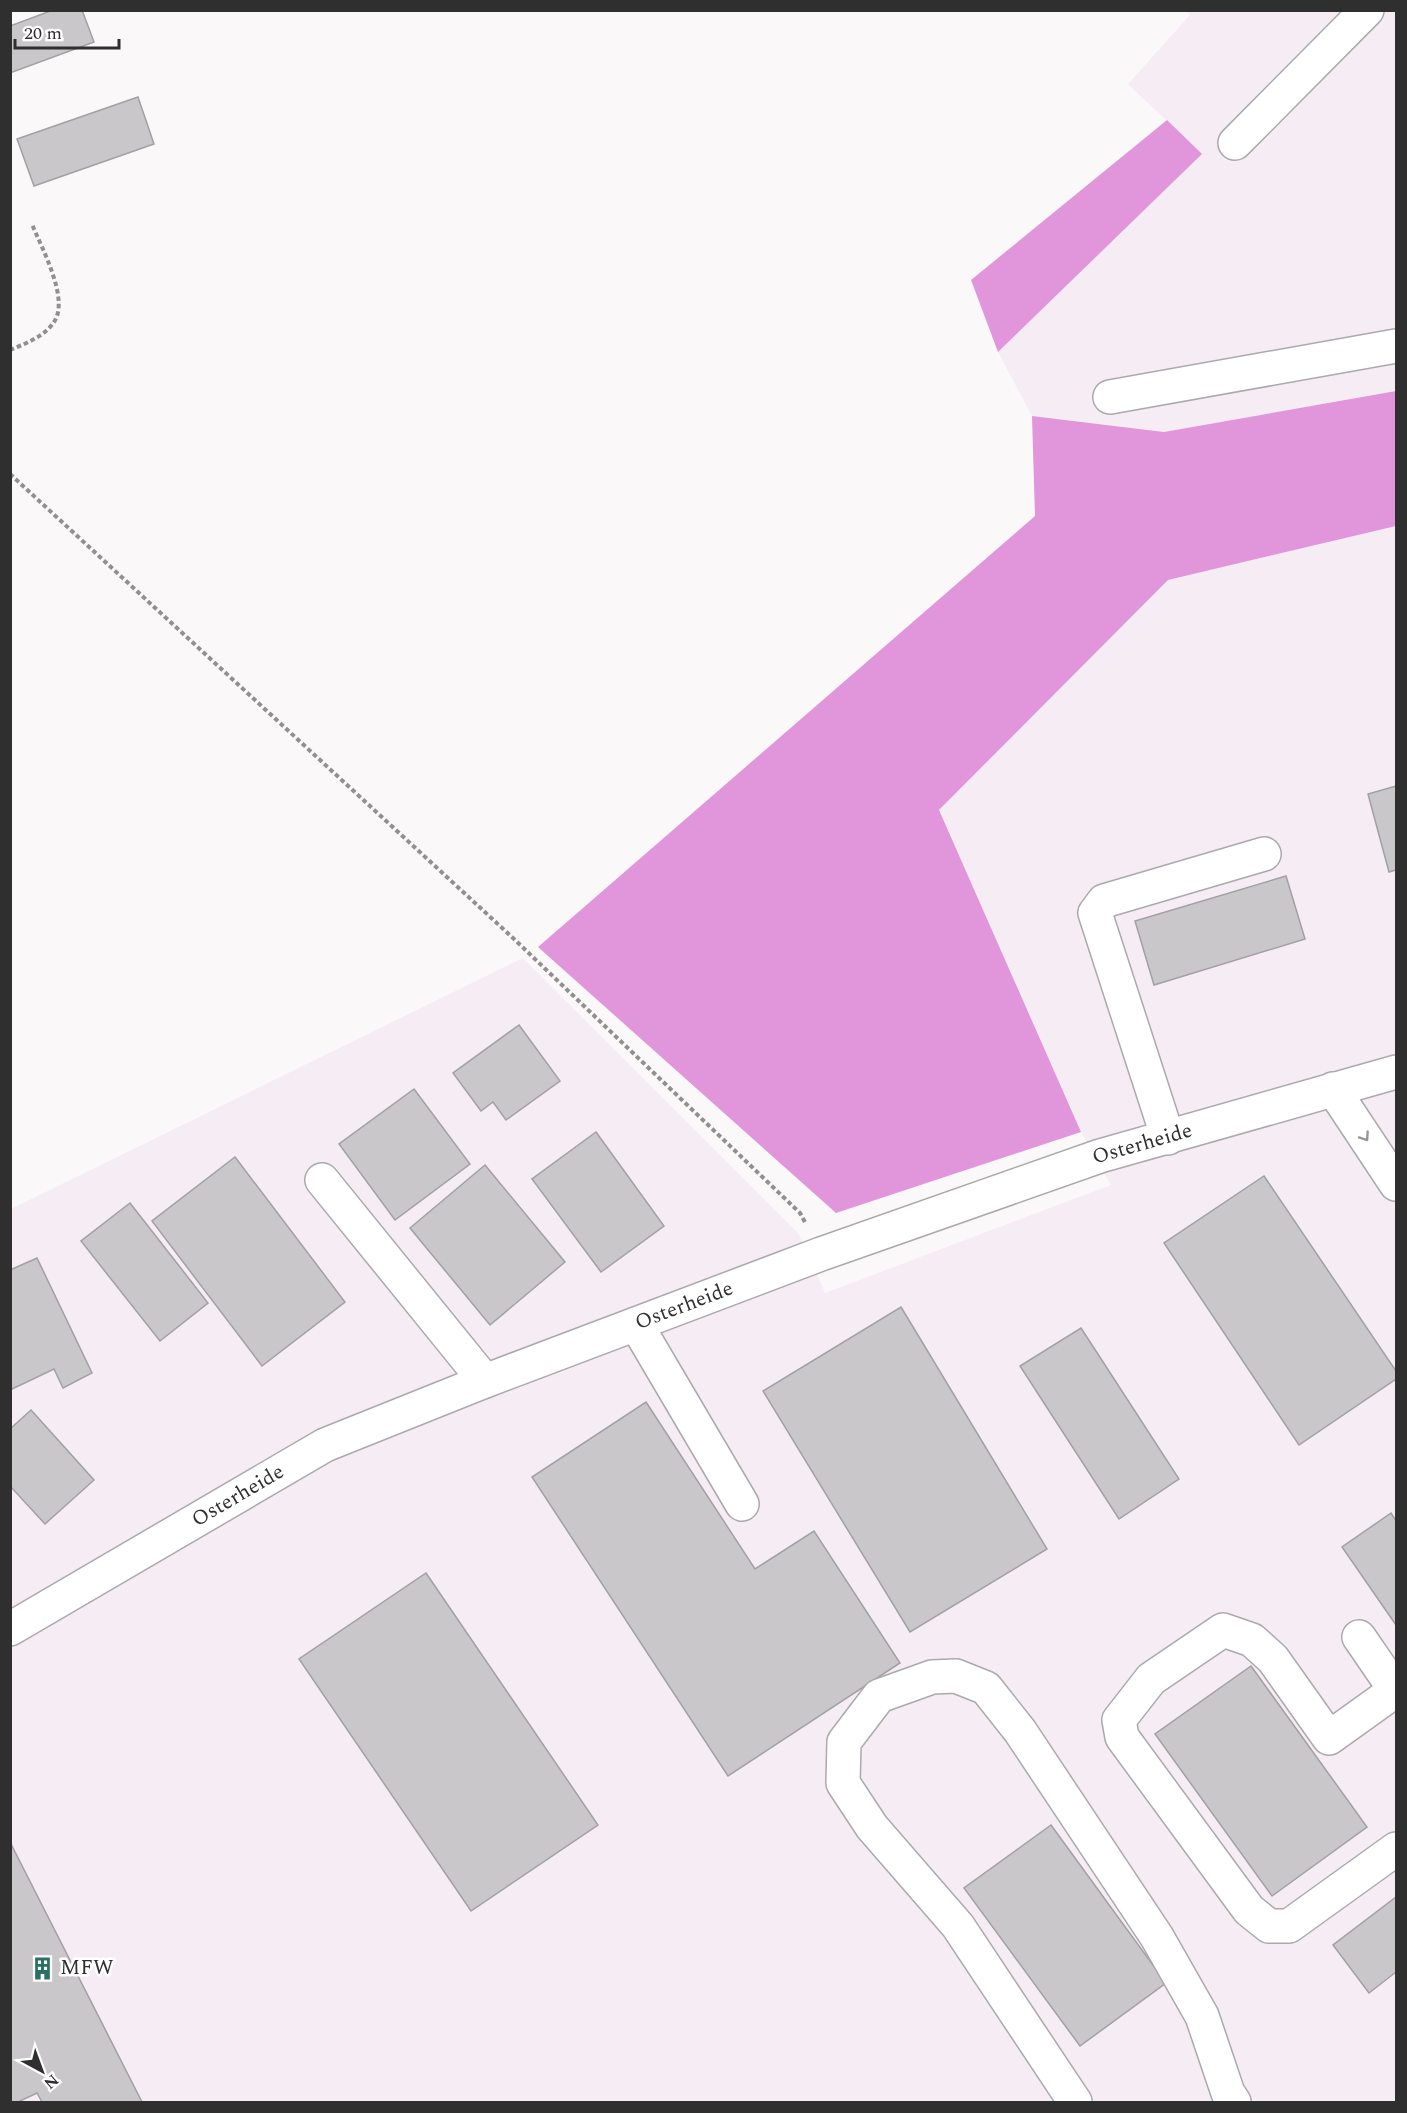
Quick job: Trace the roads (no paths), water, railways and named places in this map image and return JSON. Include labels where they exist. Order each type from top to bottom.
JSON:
[{"type":"street","points":[[1235,144],[1367,10]]},
{"type":"street","points":[[1110,397],[1396,346]]},
{"type":"street","points":[[1168,1138],[1095,913],[1104,901],[1264,854]]},
{"type":"street","name":"Osterheide","points":[[10,1629],[326,1445],[485,1381],[821,1254],[1100,1156],[1396,1072]]},
{"type":"street","points":[[1333,1089],[1396,1184]]},
{"type":"street","points":[[322,1180],[485,1381]]},
{"type":"street","points":[[636,1324],[742,1504]]},
{"type":"street","points":[[1359,1637],[1396,1690],[1329,1738],[1274,1659],[1252,1640],[1222,1630],[1151,1679],[1119,1720],[1122,1737],[1249,1910],[1269,1926],[1289,1926],[1396,1849]]},
{"type":"street","points":[[1075,2103],[958,1926],[872,1827],[843,1784],[844,1742],[879,1696],[932,1677],[956,1676],[986,1688],[1020,1731],[1157,1937],[1202,2016],[1225,2099]]},
{"type":"place","name":"MFW","points":[[42,1968]]}]
